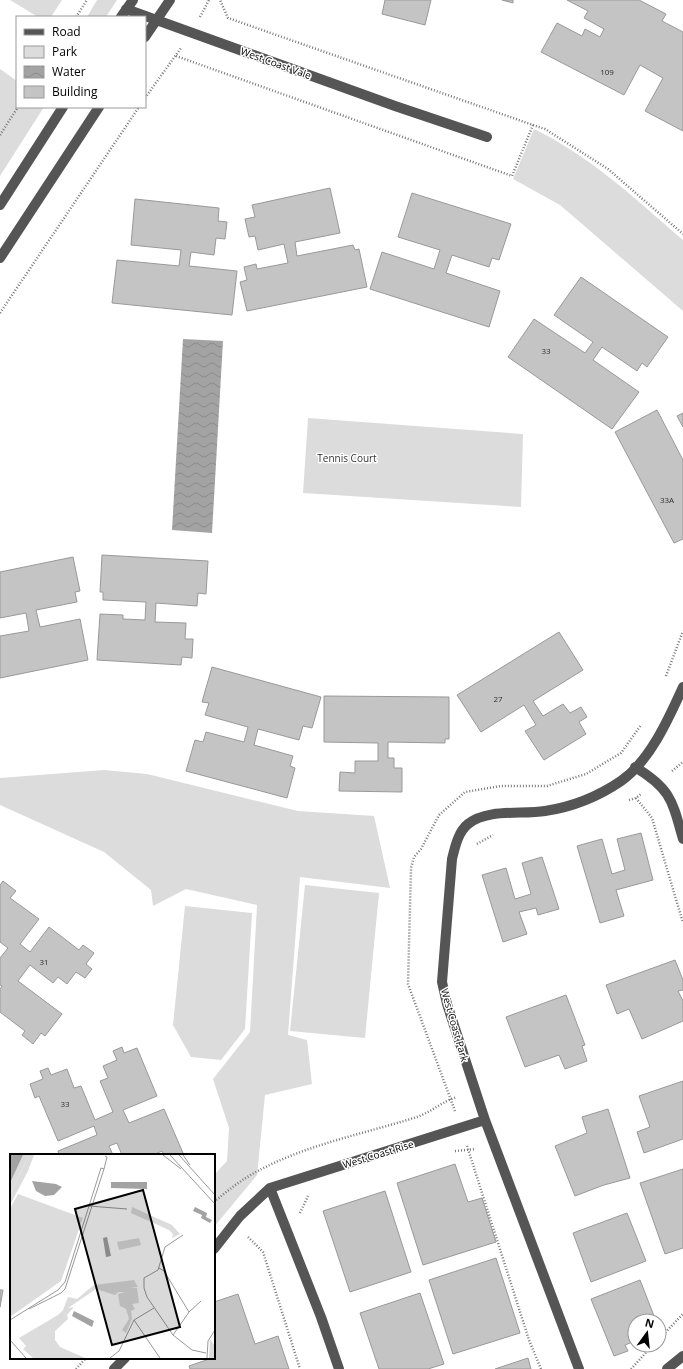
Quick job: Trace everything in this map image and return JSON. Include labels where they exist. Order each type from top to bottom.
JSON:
[{"type":"street","points":[[124,13],[133,0]]},
{"type":"street","points":[[146,35],[170,0]]},
{"type":"street","name":"West Coast Vale","points":[[124,13],[138,16]]},
{"type":"street","name":"West Coast Vale","points":[[146,18],[156,20],[395,106],[487,137]]},
{"type":"street","points":[[0,205],[62,108]]},
{"type":"street","points":[[0,258],[98,108]]},
{"type":"street","name":"West Coast Park","points":[[579,1369],[485,1120],[447,1004],[442,982],[452,859],[457,840],[467,824],[483,816],[546,811],[571,806],[622,780],[649,751],[664,727],[683,687]]},
{"type":"street","points":[[635,767],[652,778],[667,792],[675,810],[683,839]]},
{"type":"street","name":"West Coast Rise","points":[[215,1248],[240,1216],[270,1188],[485,1120]]},
{"type":"street","points":[[270,1188],[322,1317],[339,1369]]},
{"type":"street","points":[[667,1369],[683,1356]]},
{"type":"street","points":[[114,1369],[124,1359]]},
{"type":"path","points":[[77,16],[87,0]]},
{"type":"path","points":[[146,97],[192,33],[209,0]]},
{"type":"path","points":[[0,136],[17,108]]},
{"type":"path","points":[[0,313],[137,108]]},
{"type":"path","points":[[533,125],[545,129],[608,169],[683,234]]},
{"type":"path","points":[[664,682],[683,631]]},
{"type":"path","points":[[541,1369],[529,1340],[451,1099],[408,984],[411,868],[414,857],[421,849],[439,815],[465,792],[501,786],[547,786],[586,774],[621,753],[644,722]]},
{"type":"path","points":[[624,801],[636,798],[652,818],[683,923]]},
{"type":"path","points":[[472,848],[496,832]]},
{"type":"path","points":[[215,1201],[255,1172],[295,1154],[419,1116],[451,1099]]},
{"type":"path","points":[[449,1151],[468,1150]]},
{"type":"path","points":[[278,1207],[310,1192]]},
{"type":"path","points":[[245,1234],[263,1252],[300,1369]]},
{"type":"path","points":[[667,1331],[683,1314]]},
{"type":"path","points":[[631,1369],[646,1353]]},
{"type":"path","points":[[76,1369],[85,1359]]},
{"type":"green space","points":[[10,0],[62,0],[52,16],[36,16]]},
{"type":"green space","points":[[97,0],[117,0],[107,16],[88,16]]},
{"type":"green space","points":[[0,69],[16,80],[16,108],[43,108],[0,176]]},
{"type":"green space","points":[[534,129],[555,140],[594,166],[630,194],[683,240],[683,311],[560,205],[513,179]]},
{"type":"green space","name":"Tennis Court","points":[[308,418],[523,434],[521,507],[303,493]]},
{"type":"green space","points":[[104,770],[147,774],[298,811],[374,816],[390,888],[300,877],[288,1035],[307,1040],[312,1084],[265,1095],[257,1175],[215,1226],[215,1174],[227,1161],[229,1128],[213,1079],[250,1032],[257,905],[186,889],[153,906],[151,890],[104,852],[0,805],[0,778]]},
{"type":"green space","points":[[305,885],[379,893],[365,1038],[290,1031]]},
{"type":"green space","points":[[185,906],[252,913],[245,1029],[221,1060],[191,1057],[173,1025]]},
{"type":"water","points":[[183,339],[223,341],[212,533],[172,530]]},
{"type":"building","points":[[385,0],[431,0],[425,25],[382,14]]},
{"type":"building","points":[[502,0],[513,0],[513,3]]},
{"type":"building","points":[[567,0],[639,0],[666,14],[662,21],[683,32],[683,131],[645,111],[663,78],[640,65],[624,95],[541,52],[557,23],[582,36],[585,29],[600,37],[604,29],[584,18],[588,11]]},
{"type":"building","points":[[330,188],[340,233],[295,242],[297,256],[353,245],[355,250],[359,249],[367,287],[247,311],[240,282],[247,280],[244,267],[256,264],[257,269],[288,263],[284,244],[258,250],[255,236],[249,237],[245,219],[255,217],[252,205]]},
{"type":"building","points":[[412,193],[511,224],[499,260],[492,258],[489,267],[452,255],[446,273],[500,291],[489,327],[370,289],[382,252],[434,269],[440,250],[398,237]]},
{"type":"building","points":[[135,199],[219,208],[218,221],[227,222],[225,239],[216,238],[214,255],[191,252],[189,266],[237,271],[232,315],[112,303],[117,260],[179,266],[181,250],[131,245]]},
{"type":"building","points":[[581,277],[668,337],[647,367],[642,363],[637,371],[602,347],[593,360],[639,392],[612,429],[508,357],[534,319],[585,353],[593,342],[554,315]]},
{"type":"building","points":[[657,410],[683,460],[683,539],[674,543],[615,432]]},
{"type":"building","points":[[683,413],[683,427],[677,416]]},
{"type":"building","points":[[102,555],[208,561],[206,594],[198,593],[197,606],[156,603],[155,622],[186,623],[185,639],[193,639],[192,658],[182,657],[181,665],[97,660],[100,614],[123,615],[123,619],[145,620],[146,602],[103,600],[103,592],[100,592]]},
{"type":"building","points":[[73,557],[80,591],[75,592],[77,602],[36,610],[40,627],[80,619],[88,660],[0,678],[0,636],[29,631],[26,613],[0,618],[0,572]]},
{"type":"building","points":[[559,632],[583,670],[533,701],[543,716],[563,704],[570,713],[581,707],[587,717],[579,722],[586,734],[544,760],[525,731],[536,725],[524,705],[481,732],[457,695]]},
{"type":"building","points":[[212,667],[321,697],[312,728],[303,726],[299,740],[258,729],[254,745],[293,756],[290,766],[295,768],[287,798],[186,771],[195,740],[203,742],[206,732],[244,742],[248,727],[205,715],[209,703],[202,702]]},
{"type":"building","points":[[324,696],[449,697],[449,739],[445,739],[445,743],[388,742],[388,758],[394,758],[394,768],[402,768],[402,792],[339,791],[340,772],[355,773],[355,761],[378,761],[378,743],[324,742]]},
{"type":"building","points":[[641,833],[653,880],[616,890],[624,916],[600,923],[577,846],[602,839],[612,874],[625,870],[617,839]]},
{"type":"building","points":[[542,857],[559,909],[538,915],[536,908],[519,912],[527,934],[503,942],[482,875],[506,868],[515,899],[531,894],[522,863]]},
{"type":"building","points":[[3,881],[16,891],[10,898],[39,919],[20,944],[30,952],[49,927],[79,950],[83,945],[94,953],[86,964],[92,969],[85,978],[76,972],[67,984],[58,977],[53,983],[30,965],[18,981],[62,1014],[45,1036],[41,1033],[33,1044],[22,1035],[25,1031],[0,1012],[0,989],[2,986],[0,985],[0,958],[8,948],[0,942],[0,885]]},
{"type":"building","points":[[675,960],[683,980],[683,990],[678,991],[683,1001],[683,1021],[642,1039],[629,1009],[617,1014],[606,985]]},
{"type":"building","points":[[566,995],[585,1045],[582,1046],[587,1061],[565,1069],[559,1055],[525,1067],[506,1017]]},
{"type":"building","points":[[122,1047],[124,1053],[137,1048],[157,1096],[123,1110],[129,1123],[164,1109],[183,1153],[164,1154],[162,1151],[155,1154],[122,1154],[117,1143],[109,1146],[113,1154],[59,1154],[58,1151],[97,1135],[94,1126],[58,1141],[39,1096],[35,1098],[30,1084],[43,1079],[40,1071],[48,1068],[51,1075],[67,1069],[74,1088],[81,1086],[95,1120],[113,1112],[100,1081],[108,1078],[103,1066],[117,1060],[113,1051]]},
{"type":"building","points":[[683,1081],[683,1139],[644,1153],[637,1132],[650,1127],[639,1096]]},
{"type":"building","points":[[608,1109],[630,1178],[604,1185],[575,1196],[555,1146],[587,1133],[582,1117]]},
{"type":"building","points":[[455,1164],[468,1202],[482,1198],[496,1242],[423,1265],[397,1183]]},
{"type":"building","points":[[683,1169],[683,1248],[665,1254],[640,1183]]},
{"type":"building","points":[[385,1191],[411,1272],[350,1292],[323,1211]]},
{"type":"building","points":[[627,1213],[646,1261],[591,1282],[573,1233]]},
{"type":"building","points":[[496,1258],[520,1333],[453,1354],[429,1280]]},
{"type":"building","points":[[640,1280],[653,1313],[627,1313],[627,1344],[625,1345],[627,1351],[614,1356],[591,1299]]},
{"type":"building","points":[[0,1290],[3,1290],[0,1307]]},
{"type":"building","points":[[420,1293],[444,1364],[428,1369],[379,1369],[360,1313]]},
{"type":"building","points":[[238,1294],[255,1344],[278,1336],[289,1369],[190,1369],[189,1366],[209,1359],[215,1359],[215,1302]]},
{"type":"building","points":[[528,1358],[531,1369],[495,1369]]}]
